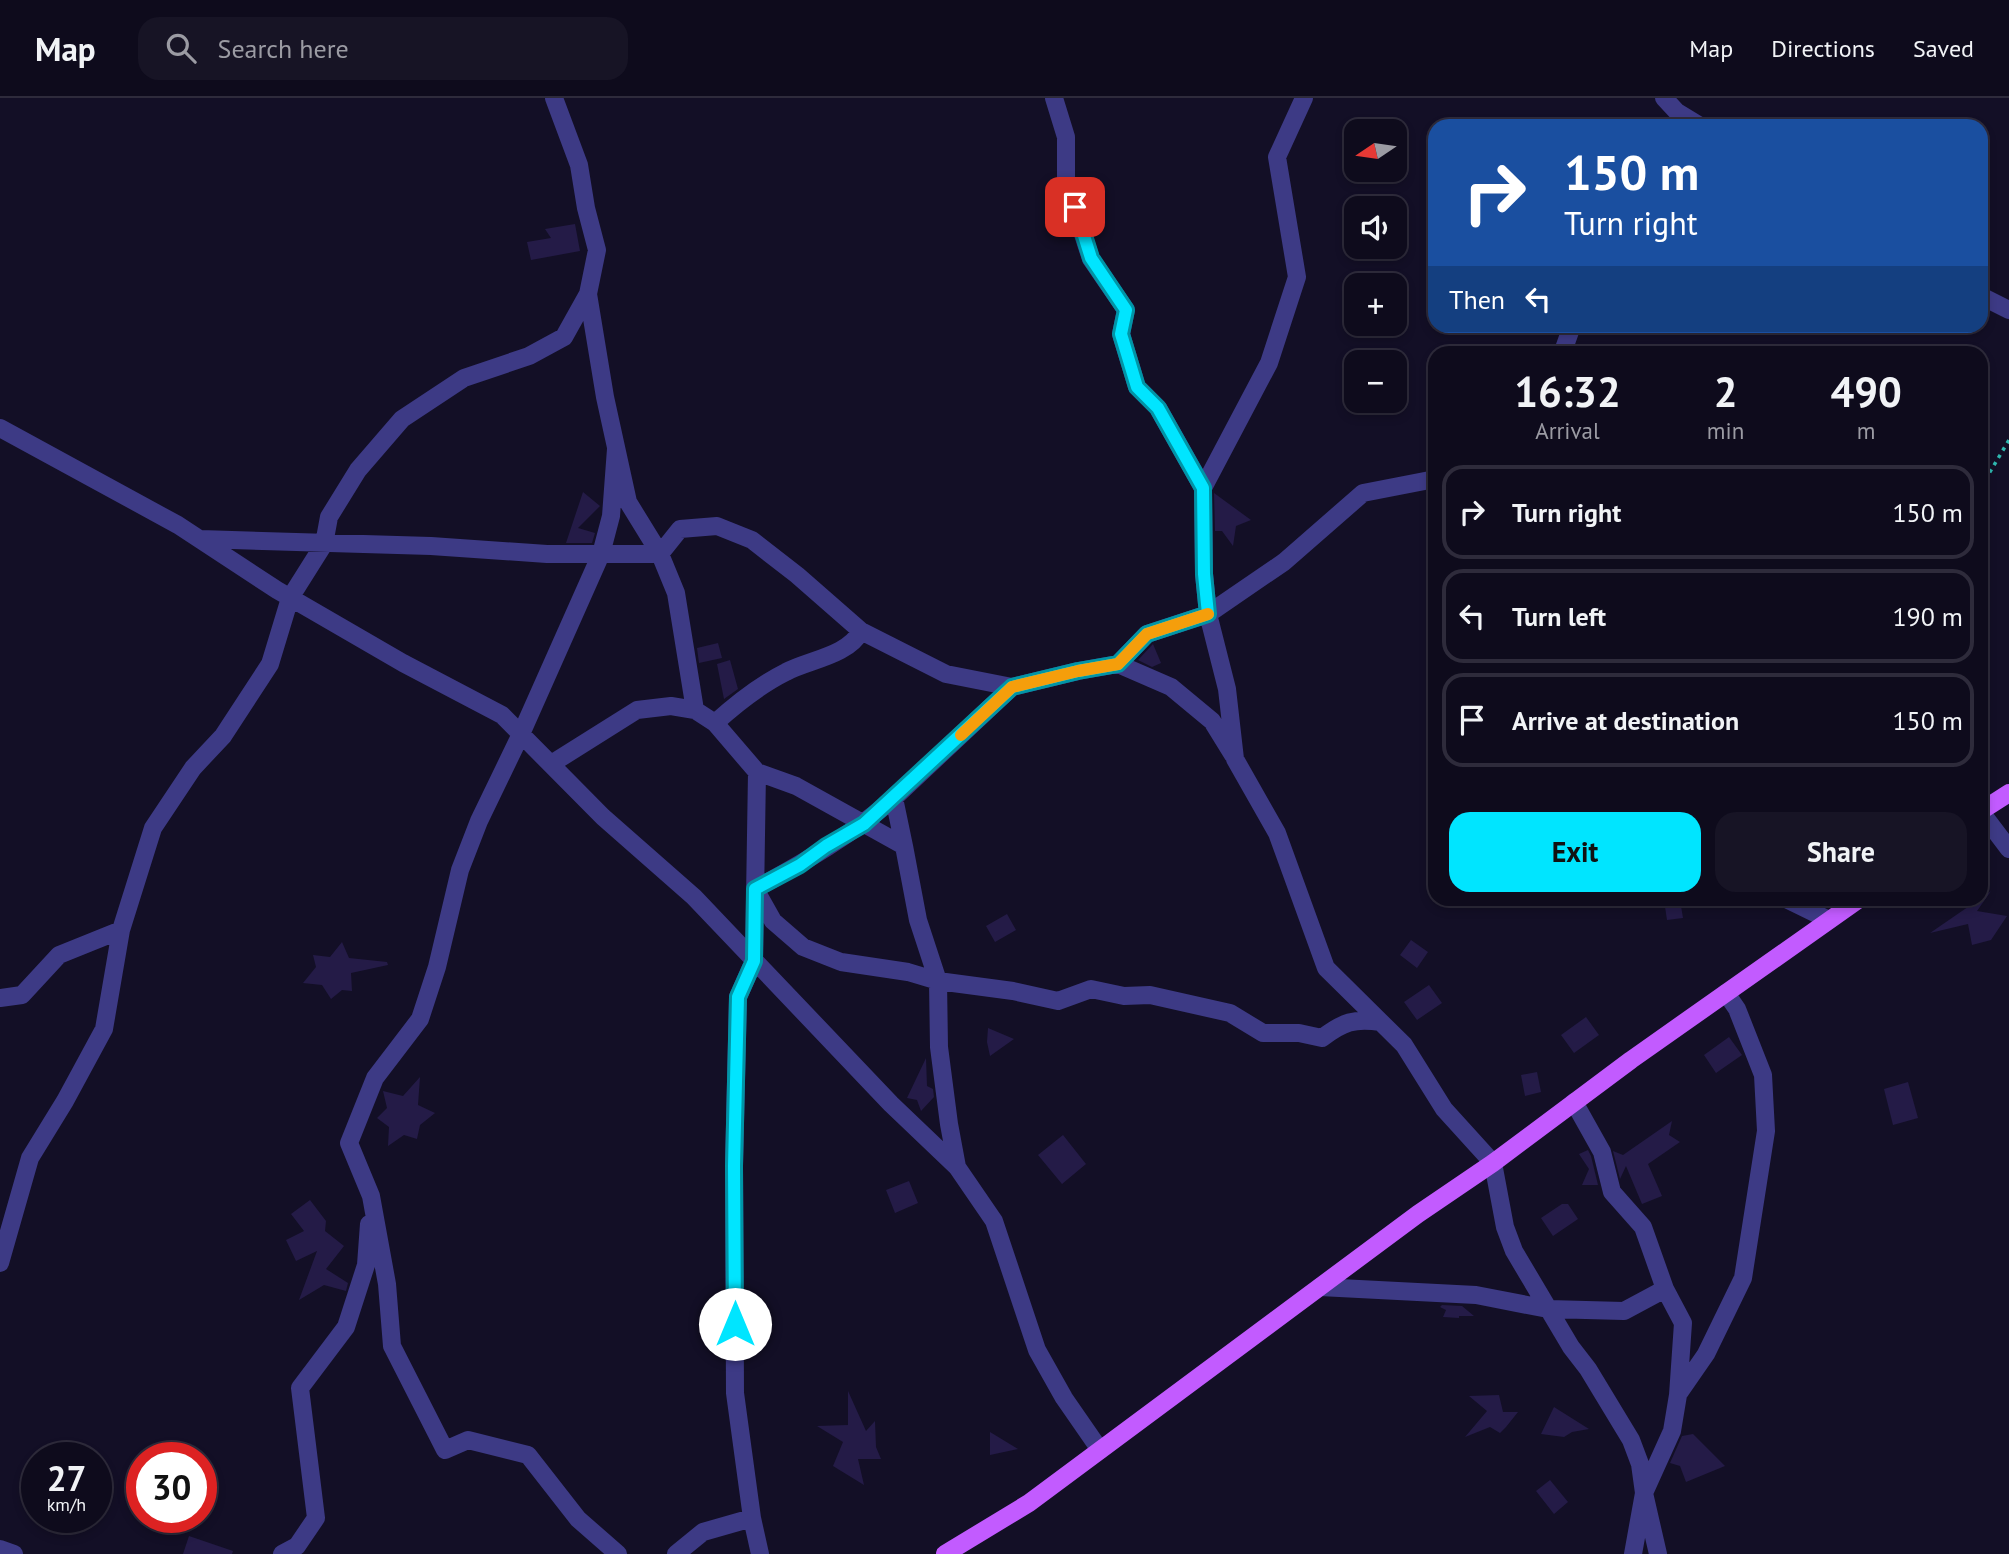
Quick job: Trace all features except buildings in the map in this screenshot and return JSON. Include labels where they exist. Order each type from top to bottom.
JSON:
[{"type":"main road","points":[[1988,807],[2009,793]]},
{"type":"main road","points":[[945,1554],[1030,1503],[1418,1214],[1849,906]]},
{"type":"street","points":[[0,1263],[30,1158],[104,1029],[121,930],[153,828],[192,768],[223,736],[270,664],[290,598],[324,544],[329,517],[358,470],[402,419],[464,378],[529,356],[564,337],[588,294],[597,250],[579,165],[554,98]]},
{"type":"street","points":[[1054,98],[1066,136],[1066,182],[1091,258],[1126,310],[1121,334],[1137,387],[1158,408],[1203,488]]},
{"type":"street","points":[[1235,759],[1227,689],[1208,614],[1204,574],[1203,488],[1269,363],[1297,276],[1276,157],[1304,98]]},
{"type":"street","points":[[1664,98],[1674,119]]},
{"type":"street","points":[[588,294],[628,502],[660,554],[676,593],[695,710]]},
{"type":"street","points":[[1988,300],[2009,310]]},
{"type":"street","points":[[0,428],[178,525],[290,598],[403,663],[502,715],[603,817],[694,897],[891,1104],[957,1167],[993,1221],[1037,1350],[1064,1398],[1100,1450]]},
{"type":"street","points":[[616,449],[611,516],[601,554],[479,821],[460,870],[437,967],[420,1019],[375,1078],[349,1143],[371,1196],[387,1284],[392,1346],[445,1450],[468,1440],[528,1455],[578,1519],[618,1554]]},
{"type":"street","points":[[1118,664],[1147,634],[1208,614],[1284,562],[1363,493],[1428,480]]},
{"type":"street","points":[[660,554],[680,529],[717,526],[752,540],[861,631],[946,674],[1012,687],[1118,664],[1171,687],[1212,721],[1277,833],[1326,968],[1404,1045],[1444,1109],[1493,1163],[1509,1238],[1548,1309],[1631,1440],[1640,1464],[1658,1554]]},
{"type":"street","points":[[200,539],[431,546],[547,554],[660,554]]},
{"type":"street","points":[[715,723],[786,671],[834,654],[861,631]]},
{"type":"street","points":[[755,889],[800,865],[864,824],[1012,687]]},
{"type":"street","points":[[551,764],[637,710],[671,706],[695,710],[715,723],[757,772],[796,786],[904,846]]},
{"type":"street","points":[[757,772],[754,961],[738,997],[734,1166],[735,1393],[752,1518],[760,1554]]},
{"type":"street","points":[[894,798],[918,919],[937,981],[939,1046],[948,1124],[957,1167]]},
{"type":"street","points":[[1988,821],[2009,849]]},
{"type":"street","points":[[755,889],[773,921],[803,947],[842,962],[908,972],[937,981],[1013,991],[1058,1002],[1091,989],[1124,996],[1150,995],[1230,1013],[1263,1033],[1299,1033],[1322,1038],[1342,1023],[1366,1020],[1381,1022]]},
{"type":"street","points":[[1800,906],[1829,920]]},
{"type":"street","points":[[0,998],[22,995],[59,955],[121,930]]},
{"type":"street","points":[[1678,1395],[1706,1354],[1743,1278],[1766,1131],[1763,1075],[1737,1009],[1726,993]]},
{"type":"street","points":[[1574,1102],[1602,1152],[1612,1192],[1643,1227],[1665,1289],[1683,1323],[1678,1395],[1672,1432],[1644,1493],[1633,1554]]},
{"type":"street","points":[[282,1554],[297,1546],[316,1518],[300,1388],[346,1327],[366,1265],[371,1196]]},
{"type":"street","points":[[1320,1287],[1476,1295],[1548,1309],[1624,1311],[1665,1289]]},
{"type":"street","points":[[676,1554],[703,1532],[752,1518]]},
{"type":"street","points":[[0,1549],[14,1554]]},
{"type":"path","points":[[1988,475],[2009,440]]},
{"type":"slow traffic","points":[[961,735],[1012,687],[1118,664],[1147,634],[1208,614]]},
{"type":"route","points":[[735,1324],[734,1166],[738,997],[754,961],[755,889],[800,865],[864,824],[1012,687],[1118,664],[1147,634],[1208,614],[1204,574],[1203,488],[1158,408],[1137,387],[1121,334],[1126,310],[1091,258],[1075,207]]}]
